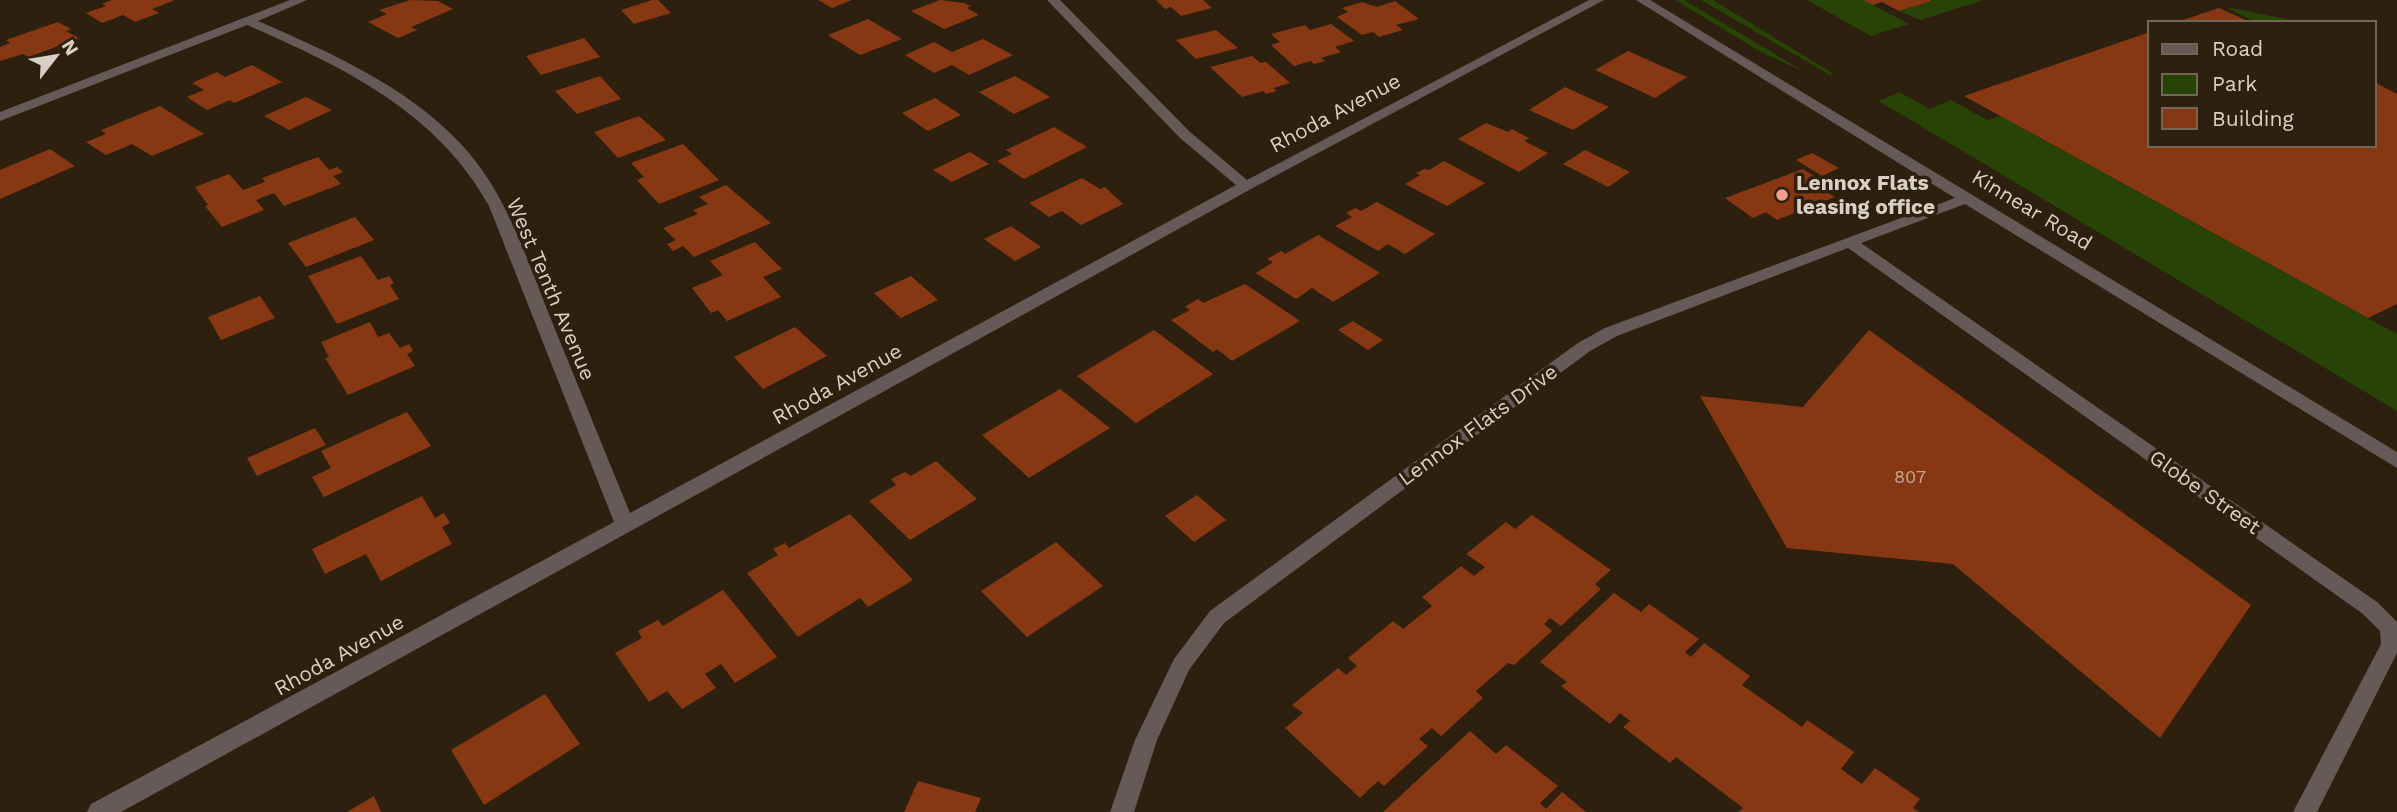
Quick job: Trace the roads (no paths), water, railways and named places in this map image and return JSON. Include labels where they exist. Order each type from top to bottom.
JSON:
[{"type":"street","points":[[0,117],[301,0]]},
{"type":"street","points":[[1053,0],[1185,135],[1246,186]]},
{"type":"street","name":"Rhoda Avenue","points":[[99,812],[1246,186],[1598,0]]},
{"type":"street","name":"Kinnear Road","points":[[1642,0],[2397,461]]},
{"type":"street","name":"West Tenth Avenue","points":[[248,21],[306,46],[407,105],[456,147],[487,191],[512,241],[625,525]]},
{"type":"street","name":"Lennox Flats Drive","points":[[1122,812],[1146,740],[1181,665],[1217,617],[1592,342],[1611,332],[1968,198]]},
{"type":"street","name":"Globe Street","points":[[1849,242],[2358,600],[2390,628],[2391,643],[2305,812]]},
{"type":"place","name":"Lennox Flats leasing office","points":[[1782,195]]}]
